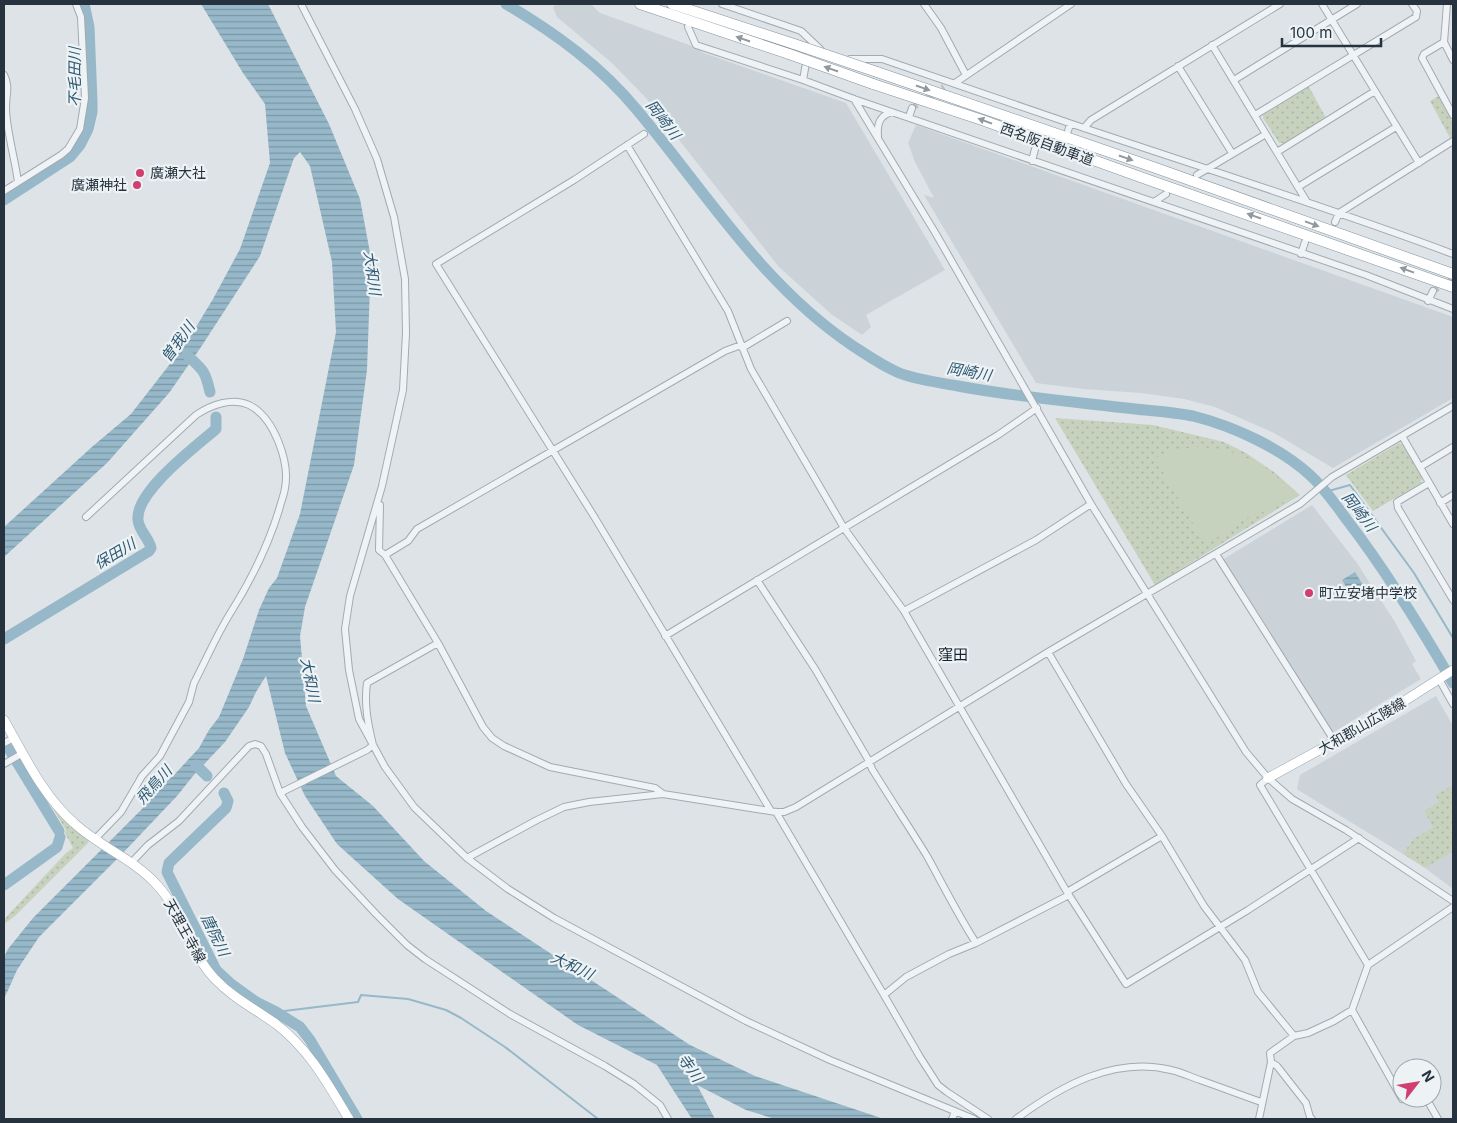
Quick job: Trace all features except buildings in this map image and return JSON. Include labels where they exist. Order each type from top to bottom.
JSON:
[{"type":"highway","name":"西名阪自動車道","points":[[640,4],[982,120],[1453,286]]},
{"type":"highway","name":"西名阪自動車道","points":[[672,4],[1153,167],[1453,274]]},
{"type":"main road","name":"大和郡山広陵線","points":[[1268,778],[1376,719],[1453,670]]},
{"type":"main road","name":"天理王寺線","points":[[4,720],[56,805],[74,824],[130,862],[162,891],[175,910],[202,964],[214,979],[229,993],[276,1024],[297,1043],[324,1077],[349,1119]]},
{"type":"street","points":[[4,191],[61,155],[68,149],[80,130],[85,98],[82,17],[76,4]]},
{"type":"street","points":[[301,4],[355,109],[377,160],[396,226],[405,279],[406,333],[403,390],[382,486],[350,596],[345,629],[348,670],[359,719],[385,767],[414,807],[467,858],[508,890],[554,918],[746,1021],[954,1116],[974,1119]]},
{"type":"street","points":[[722,4],[801,31],[822,51],[851,59],[882,59],[946,84],[955,83],[1070,124],[1210,168],[1453,254]]},
{"type":"street","points":[[924,4],[941,28],[966,75]]},
{"type":"street","points":[[955,83],[1072,4]]},
{"type":"street","points":[[1084,128],[1091,120],[1280,4]]},
{"type":"street","points":[[1322,4],[1418,163]]},
{"type":"street","points":[[1234,80],[1356,4]]},
{"type":"street","points":[[1255,115],[1416,17],[1417,11],[1412,4]]},
{"type":"street","points":[[1447,4],[1444,42],[1453,60]]},
{"type":"street","points":[[688,27],[696,45],[803,80],[1032,161],[1366,275],[1453,309]]},
{"type":"street","points":[[803,80],[810,40]]},
{"type":"street","points":[[1444,42],[1424,54],[1422,58],[1453,115]]},
{"type":"street","points":[[1212,46],[1307,202]]},
{"type":"street","points":[[1178,66],[1232,153]]},
{"type":"street","points":[[5,79],[8,90],[6,112],[18,182]]},
{"type":"street","points":[[1277,152],[1375,91]]},
{"type":"street","points":[[854,99],[936,234],[1091,504],[1236,737],[1257,766],[1292,799],[1359,838],[1453,901]]},
{"type":"street","points":[[909,117],[912,108]]},
{"type":"street","points":[[878,138],[880,119],[886,114],[893,112]]},
{"type":"street","points":[[1068,131],[1070,124]]},
{"type":"street","points":[[1298,187],[1396,127]]},
{"type":"street","points":[[644,134],[574,180],[436,264],[595,518],[938,1085],[988,1119]]},
{"type":"street","points":[[1197,175],[1266,134]]},
{"type":"street","points":[[1335,222],[1339,213],[1453,141]]},
{"type":"street","points":[[627,145],[728,311],[751,369],[770,404],[844,528],[904,611],[958,707],[1068,893],[1126,984],[1248,910],[1359,838]]},
{"type":"street","points":[[1032,161],[1035,149]]},
{"type":"street","points":[[1154,202],[1166,194]]},
{"type":"street","points":[[1301,254],[1305,242]]},
{"type":"street","points":[[1428,300],[1433,291]]},
{"type":"street","points":[[385,555],[408,541],[417,529],[552,450],[725,351],[742,347],[787,320]]},
{"type":"street","points":[[86,517],[208,406],[240,402],[250,406],[260,413],[275,435],[282,450],[286,470],[285,488],[267,546],[194,683],[189,702],[160,756],[142,776],[121,812],[96,839]]},
{"type":"street","points":[[467,858],[564,807],[589,802],[663,794],[773,812],[784,812],[796,808],[869,761],[1048,652],[1300,504],[1329,479],[1453,406]]},
{"type":"street","points":[[665,636],[998,435],[1036,408]]},
{"type":"street","points":[[1402,436],[1453,524]]},
{"type":"street","points":[[1420,467],[1453,447]]},
{"type":"street","points":[[1429,484],[1397,502],[1398,508],[1453,600]]},
{"type":"street","points":[[382,486],[379,512],[379,550],[385,555],[438,643],[484,727],[492,738],[504,746],[550,767],[655,788],[663,794]]},
{"type":"street","points":[[1440,503],[1453,495]]},
{"type":"street","points":[[904,611],[1036,540],[1091,504]]},
{"type":"street","points":[[1216,554],[1335,742]]},
{"type":"street","points":[[757,580],[815,669],[872,769],[926,855],[954,910],[976,943]]},
{"type":"street","points":[[373,745],[366,708],[367,683],[438,643]]},
{"type":"street","points":[[1048,652],[1126,784],[1162,836],[1204,906],[1245,960],[1258,992],[1294,1036]]},
{"type":"street","points":[[1439,679],[1453,704]]},
{"type":"street","points":[[4,743],[14,738]]},
{"type":"street","points":[[130,862],[179,821],[249,746],[255,744],[261,746],[266,754],[280,793],[302,827],[335,870],[407,945],[425,959],[510,1014],[634,1084],[660,1105],[668,1119]]},
{"type":"street","points":[[280,793],[367,750],[373,745]]},
{"type":"street","points":[[4,764],[23,753]]},
{"type":"street","points":[[1268,778],[1260,785],[1368,965]]},
{"type":"street","points":[[884,995],[906,978],[949,954],[976,943],[1068,893],[1162,836]]},
{"type":"street","points":[[1259,1119],[1261,1102],[1271,1062],[1270,1053],[1294,1036],[1308,1033],[1352,1010],[1368,965],[1453,907]]},
{"type":"street","points":[[1352,1010],[1392,1082]]},
{"type":"street","points":[[1271,1062],[1277,1066],[1306,1103],[1312,1119]]},
{"type":"street","points":[[1016,1119],[1040,1102],[1077,1082],[1098,1072],[1127,1066],[1171,1070],[1261,1102]]},
{"type":"street","points":[[1432,1108],[1438,1119]]},
{"type":"shaded area","points":[[557,4],[591,4],[600,13],[692,46],[694,43],[701,52],[846,103],[945,270],[866,315],[871,327],[862,335],[831,314],[779,267],[646,98],[612,63],[557,17],[553,7]]},
{"type":"shaded area","points":[[916,125],[1453,317],[1453,398],[1333,468],[1274,433],[1215,407],[1184,399],[1141,393],[1083,389],[1036,383],[924,195],[934,198],[915,162],[908,143]]},
{"type":"shaded area","name":"町立安堵中学校","points":[[1312,505],[1357,563],[1395,622],[1416,661],[1412,664],[1421,679],[1332,733],[1222,560]]},
{"type":"shaded area","points":[[1436,696],[1453,726],[1453,785],[1436,795],[1440,802],[1433,827],[1413,839],[1403,854],[1298,790],[1300,775]]},
{"type":"shaded area","points":[[1453,852],[1453,889],[1425,868]]},
{"type":"green space","points":[[1308,85],[1326,118],[1284,143],[1279,143],[1263,118],[1263,114]]},
{"type":"green space","points":[[1439,96],[1453,123],[1453,136],[1450,138],[1430,101]]},
{"type":"green space","points":[[1055,418],[1153,425],[1224,442],[1246,453],[1274,472],[1300,495],[1155,585]]},
{"type":"green space","points":[[1399,443],[1402,444],[1422,477],[1421,483],[1373,511],[1346,475]]},
{"type":"green space","points":[[1195,447],[1226,451],[1251,460],[1273,474],[1296,494],[1271,510],[1267,509],[1254,518],[1252,515],[1210,542],[1202,539],[1155,458],[1175,450]]},
{"type":"green space","points":[[1453,785],[1453,852],[1425,868],[1403,854],[1413,839],[1433,827],[1424,811],[1439,802],[1435,795]]},
{"type":"green space","points":[[43,793],[60,816],[89,840],[15,916],[4,924],[4,920],[9,914],[66,853],[73,848],[65,833],[66,830]]},
{"type":"water","name":"寺川","points":[[201,4],[268,4],[329,124],[360,199],[371,258],[367,370],[354,465],[305,607],[300,636],[306,706],[336,776],[373,806],[424,861],[486,911],[690,1045],[755,1076],[884,1119],[775,1119],[746,1110],[697,1085],[715,1119],[692,1119],[657,1065],[578,1025],[398,899],[337,844],[305,796],[285,753],[266,676],[249,707],[225,742],[121,855],[39,937],[17,970],[4,999],[4,957],[8,949],[33,918],[142,809],[154,793],[199,748],[219,717],[243,659],[259,610],[269,588],[277,578],[300,514],[336,332],[332,262],[310,166],[300,152],[294,158],[260,256],[169,393],[107,463],[4,557],[4,527],[131,414],[187,342],[240,249],[270,163],[265,104],[243,73]]},
{"type":"water","points":[[1355,572],[1368,593],[1355,601],[1342,580]]},
{"type":"waterway","name":"不毛田川","points":[[4,200],[70,157],[80,145],[88,129],[92,112],[92,101],[89,27],[84,4]]},
{"type":"waterway","name":"岡崎川","points":[[506,4],[576,51],[608,79],[637,110],[763,266],[820,322],[880,363],[911,377],[980,390],[1193,416],[1240,432],[1286,456],[1311,476],[1326,492],[1376,559],[1416,620],[1453,683]]},
{"type":"waterway","name":"保田川","points":[[187,355],[203,371],[210,392]]},
{"type":"waterway","name":"保田川","points":[[4,639],[149,551],[151,548],[150,544],[138,520],[140,509],[146,497],[168,471],[216,429],[216,417]]},
{"type":"waterway","points":[[1325,492],[1350,485],[1414,573],[1453,638]]},
{"type":"waterway","name":"保田川","points":[[9,749],[59,831]]},
{"type":"waterway","name":"唐院川","points":[[196,765],[207,776]]},
{"type":"waterway","name":"唐院川","points":[[224,793],[228,801],[226,808],[169,863],[167,872],[216,970],[231,984],[256,1002],[300,1027],[310,1040],[357,1119]]},
{"type":"waterway","name":"保田川","points":[[4,885],[57,847],[60,837]]},
{"type":"waterway","points":[[276,1012],[358,1002],[361,995],[408,999],[446,1010],[505,1047],[598,1119]]},
{"type":"tunnel","points":[[912,108],[944,87]]},
{"type":"tunnel","points":[[1035,149],[1062,134]]},
{"type":"tunnel","points":[[1433,291],[1453,279]]},
{"type":"place","name":"廣瀬大社","points":[[140,173]]},
{"type":"place","name":"廣瀬神社","points":[[137,185]]},
{"type":"place","name":"町立安堵中学校","points":[[1309,593]]},
{"type":"district","name":"窪田","points":[[953,655]]},
{"type":"water label","name":"大和川","points":[[372,273]]},
{"type":"water label","name":"曽我川","points":[[178,342]]},
{"type":"water label","name":"大和川","points":[[310,680]]},
{"type":"water label","name":"飛鳥川","points":[[154,785]]},
{"type":"water label","name":"大和川","points":[[572,966]]}]
